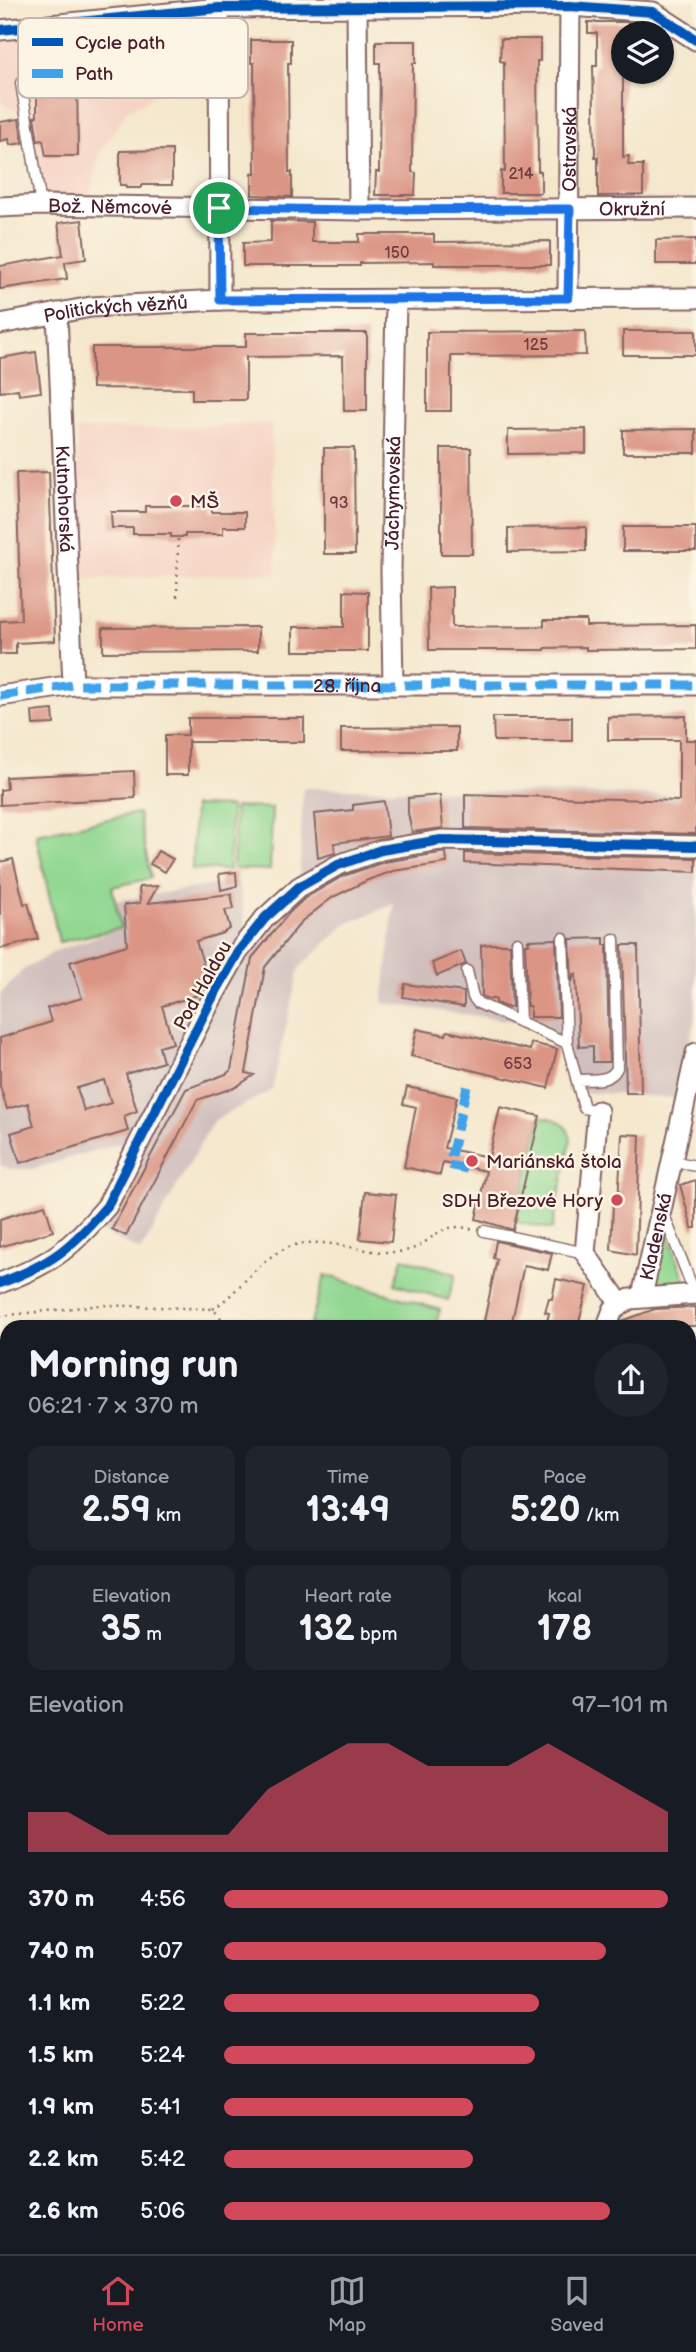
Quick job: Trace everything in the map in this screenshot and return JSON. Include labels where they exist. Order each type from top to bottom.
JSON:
[{"type":"street","points":[[101,18],[219,4],[357,8],[570,3],[653,12],[696,40]]},
{"type":"street","name":"Ostravská","points":[[568,298],[570,3]]},
{"type":"street","points":[[357,8],[359,210]]},
{"type":"street","points":[[0,30],[18,28]]},
{"type":"street","points":[[219,98],[220,300]]},
{"type":"street","name":"Bož. Němcové","points":[[0,207],[41,205],[219,208]]},
{"type":"street","name":"Okružní","points":[[219,208],[696,208]]},
{"type":"street","name":"Politických vězňů","points":[[0,324],[118,305],[220,300],[696,298]]},
{"type":"street","name":"Jáchymovská","points":[[393,685],[391,571],[396,299]]},
{"type":"street","name":"Kutnohorská","points":[[57,313],[73,685]]},
{"type":"street","name":"28. října","points":[[0,695],[73,685],[696,685]]},
{"type":"street","name":"Pod Haldou","points":[[0,1283],[24,1275],[62,1254],[107,1206],[238,952],[265,918],[299,887],[338,865],[370,854],[441,840],[696,846]]},
{"type":"street","name":"Kladenská","points":[[642,1296],[696,1053]]},
{"type":"street","points":[[598,1111],[585,1253],[620,1304]]},
{"type":"street","points":[[609,1320],[612,1310],[620,1304],[642,1296],[695,1294]]},
{"type":"lane","points":[[23,98],[41,205]]},
{"type":"lane","points":[[563,938],[567,1043],[584,1108],[598,1111]]},
{"type":"lane","points":[[577,1080],[606,1079],[614,1075],[617,1068],[614,939]]},
{"type":"lane","points":[[517,942],[520,1022]]},
{"type":"lane","points":[[467,971],[473,997],[478,1003],[567,1043]]},
{"type":"lane","points":[[672,1161],[696,1166]]},
{"type":"lane","points":[[660,1216],[666,1220],[695,1294]]},
{"type":"lane","points":[[484,1231],[585,1253]]},
{"type":"path","points":[[177,597],[178,537]]},
{"type":"path","points":[[467,1169],[470,1156]]},
{"type":"path","points":[[0,1316],[102,1305],[213,1309],[268,1258],[284,1248],[301,1243],[318,1242],[392,1252],[419,1246],[449,1226],[484,1231]]},
{"type":"path","points":[[213,1309],[223,1320]]},
{"type":"shaded area","points":[[213,11],[213,18],[130,18]]},
{"type":"shaded area","points":[[18,27],[18,98],[150,98],[127,111],[100,153],[88,205],[41,205],[23,114],[0,102],[0,29]]},
{"type":"shaded area","name":"MŠ","points":[[271,424],[276,573],[81,579],[77,430]]},
{"type":"shaded area","points":[[303,788],[696,796],[696,1013],[677,1098],[567,1091],[563,1046],[520,1022],[383,1003],[394,904],[346,924],[299,968],[272,1090],[213,1121],[141,1251],[97,1229],[141,1137],[32,1169],[10,1169],[0,1165],[0,995],[23,970],[58,950],[121,928],[115,901],[238,881],[247,934],[299,887]]},
{"type":"green space","points":[[194,806],[231,807],[229,870],[192,869]]},
{"type":"green space","points":[[235,807],[272,808],[270,870],[233,869]]},
{"type":"green space","points":[[138,813],[151,878],[112,887],[121,928],[59,942],[36,834]]},
{"type":"green space","points":[[541,1116],[561,1122],[571,1140],[552,1229],[516,1222]]},
{"type":"green space","points":[[664,1231],[667,1231],[685,1280],[684,1287],[661,1287],[658,1281],[656,1260]]},
{"type":"green space","points":[[403,1258],[456,1274],[448,1300],[395,1284]]},
{"type":"green space","points":[[325,1275],[440,1310],[437,1320],[312,1320]]},
{"type":"building","points":[[588,22],[611,22],[611,84],[623,84],[623,157],[629,156],[628,165],[643,165],[643,195],[598,196],[593,66],[597,66],[597,33],[588,33]]},
{"type":"building","points":[[501,39],[540,39],[540,61],[537,61],[538,171],[541,171],[541,193],[501,193],[501,171],[505,172],[504,62],[500,61]]},
{"type":"building","points":[[251,40],[291,40],[291,63],[288,63],[289,172],[292,172],[292,197],[252,195],[252,173],[255,173],[254,63],[251,63]]},
{"type":"building","points":[[376,41],[416,41],[416,63],[413,63],[412,172],[416,173],[415,195],[375,195],[376,172],[379,172],[380,63],[376,63]]},
{"type":"building","points":[[37,98],[77,98],[78,156],[46,156],[43,140],[38,141],[34,117],[37,116]]},
{"type":"building","points":[[19,119],[23,143],[10,145],[9,139],[0,141],[0,122]]},
{"type":"building","points":[[172,150],[172,185],[126,188],[126,185],[120,185],[120,151]]},
{"type":"building","points":[[82,220],[86,259],[65,262],[67,279],[0,289],[0,266],[63,255],[58,223]]},
{"type":"building","points":[[271,221],[312,222],[312,242],[359,242],[359,234],[434,234],[434,242],[550,241],[550,265],[434,265],[434,262],[360,263],[360,266],[243,266],[243,243],[271,242]]},
{"type":"building","points":[[696,239],[696,264],[656,264],[656,240]]},
{"type":"building","points":[[585,331],[586,355],[451,356],[451,411],[427,411],[427,332]]},
{"type":"building","points":[[623,331],[696,331],[696,355],[623,355]]},
{"type":"building","points":[[246,333],[367,333],[367,411],[344,411],[343,356],[246,357],[246,400],[192,400],[192,389],[92,388],[92,347],[246,347]]},
{"type":"building","points":[[36,352],[41,392],[19,395],[18,389],[0,392],[0,358]]},
{"type":"building","points":[[586,429],[586,453],[508,454],[508,430]]},
{"type":"building","points":[[696,429],[696,453],[623,453],[623,430]]},
{"type":"building","points":[[324,448],[354,448],[355,554],[324,554]]},
{"type":"building","points":[[441,448],[471,448],[472,554],[441,554]]},
{"type":"building","points":[[49,472],[55,641],[16,643],[16,654],[0,654],[0,621],[21,620],[16,473]]},
{"type":"building","points":[[145,506],[212,506],[212,512],[245,512],[245,527],[223,527],[223,534],[185,534],[185,537],[171,537],[171,534],[133,534],[133,528],[112,528],[111,512],[145,512]]},
{"type":"building","points":[[586,527],[586,551],[508,552],[508,528]]},
{"type":"building","points":[[623,527],[696,527],[696,551],[623,551]]},
{"type":"building","points":[[452,587],[452,627],[544,626],[544,620],[586,620],[586,626],[696,625],[696,649],[586,650],[586,647],[545,650],[429,650],[428,588]]},
{"type":"building","points":[[344,591],[368,592],[368,651],[293,651],[293,627],[344,627]]},
{"type":"building","points":[[258,627],[258,651],[103,652],[103,628]]},
{"type":"building","points":[[53,710],[54,724],[33,725],[32,712]]},
{"type":"building","points":[[686,716],[686,740],[696,740],[696,834],[465,828],[465,794],[679,801],[679,740],[608,740],[608,717]]},
{"type":"building","points":[[493,717],[572,717],[572,741],[494,741]]},
{"type":"building","points":[[188,718],[304,718],[304,742],[188,742],[188,775],[165,775],[165,735],[188,735]]},
{"type":"building","points":[[457,727],[457,751],[341,751],[341,728]]},
{"type":"building","points":[[134,771],[135,798],[0,805],[0,790],[7,789],[6,777]]},
{"type":"building","points":[[440,795],[443,828],[412,832],[408,798]]},
{"type":"building","points":[[384,801],[388,836],[334,843],[335,853],[318,858],[314,814],[353,810],[353,805]]},
{"type":"building","points":[[158,851],[173,859],[165,872],[150,864]]},
{"type":"building","points":[[446,852],[447,863],[393,871],[368,880],[333,897],[302,921],[265,967],[246,1073],[254,1075],[236,1087],[197,1100],[126,1236],[112,1229],[186,1089],[231,1070],[252,958],[289,913],[305,898],[343,876],[384,862]]},
{"type":"building","points":[[465,853],[696,858],[696,872],[465,863]]},
{"type":"building","points":[[13,859],[24,904],[28,903],[38,939],[0,949],[0,862]]},
{"type":"building","points":[[236,872],[237,886],[221,890],[219,874]]},
{"type":"building","points":[[158,886],[148,903],[231,894],[234,909],[225,910],[230,928],[223,933],[196,941],[207,976],[193,981],[198,995],[162,1006],[173,1043],[159,1047],[163,1062],[126,1074],[137,1111],[124,1116],[128,1131],[20,1163],[11,1133],[34,1126],[28,1103],[7,1109],[0,1086],[0,1038],[51,1022],[47,1008],[82,998],[70,962],[127,945],[124,905],[140,903],[139,887]],"holes":[[[104,1080],[111,1103],[84,1111],[77,1088]]]},
{"type":"building","points":[[604,938],[604,945],[607,945],[609,1062],[593,1062],[593,1046],[579,1047],[576,974],[572,982],[570,939]]},
{"type":"building","points":[[556,939],[559,1017],[530,1017],[530,1006],[527,1006],[525,944],[529,944],[528,940]]},
{"type":"building","points":[[510,944],[512,1007],[505,1007],[496,1003],[496,999],[482,996],[481,945]]},
{"type":"building","points":[[622,945],[638,945],[641,1093],[626,1093]]},
{"type":"building","points":[[461,951],[466,964],[437,976],[432,963]]},
{"type":"building","points":[[405,984],[464,992],[464,1007],[403,997]]},
{"type":"building","points":[[417,1029],[446,1035],[447,1031],[530,1050],[531,1043],[557,1049],[548,1088],[411,1056]]},
{"type":"building","points":[[407,1087],[457,1097],[444,1148],[489,1157],[500,1107],[540,1116],[513,1230],[476,1219],[486,1171],[443,1162],[440,1175],[404,1167],[416,1107],[403,1104]]},
{"type":"building","points":[[622,1134],[640,1135],[636,1255],[611,1250],[613,1202],[618,1202]]},
{"type":"building","points":[[696,1180],[696,1228],[692,1228],[680,1185]]},
{"type":"building","points":[[365,1192],[396,1195],[391,1242],[360,1239]]},
{"type":"building","points":[[45,1205],[53,1231],[0,1247],[0,1219]]},
{"type":"building","points":[[496,1241],[552,1253],[548,1270],[524,1265],[512,1320],[484,1320],[497,1259],[493,1258]]},
{"type":"building","points":[[556,1279],[588,1286],[580,1320],[547,1320],[549,1313],[545,1312],[549,1298],[552,1299]]},
{"type":"building","points":[[696,1307],[696,1320],[625,1320],[655,1309]]},
{"type":"marked path","points":[[0,696],[73,685],[696,685]]},
{"type":"marked path","points":[[467,1169],[449,1165],[468,1082]]},
{"type":"cycle path","points":[[119,18],[219,8],[570,6],[653,12],[696,40]]},
{"type":"cycle path","points":[[0,30],[18,28]]},
{"type":"cycle path","points":[[0,1283],[34,1269],[60,1253],[83,1233],[107,1206],[238,952],[265,918],[299,887],[338,865],[381,850],[441,840],[696,846]]},
{"type":"place","name":"MŠ","points":[[176,501]]},
{"type":"place","name":"Mariánská štola","points":[[472,1161]]},
{"type":"place","name":"SDH Březové Hory","points":[[617,1200]]},
{"type":"route","points":[[219,208],[570,209],[568,298],[220,300],[219,208]]}]
